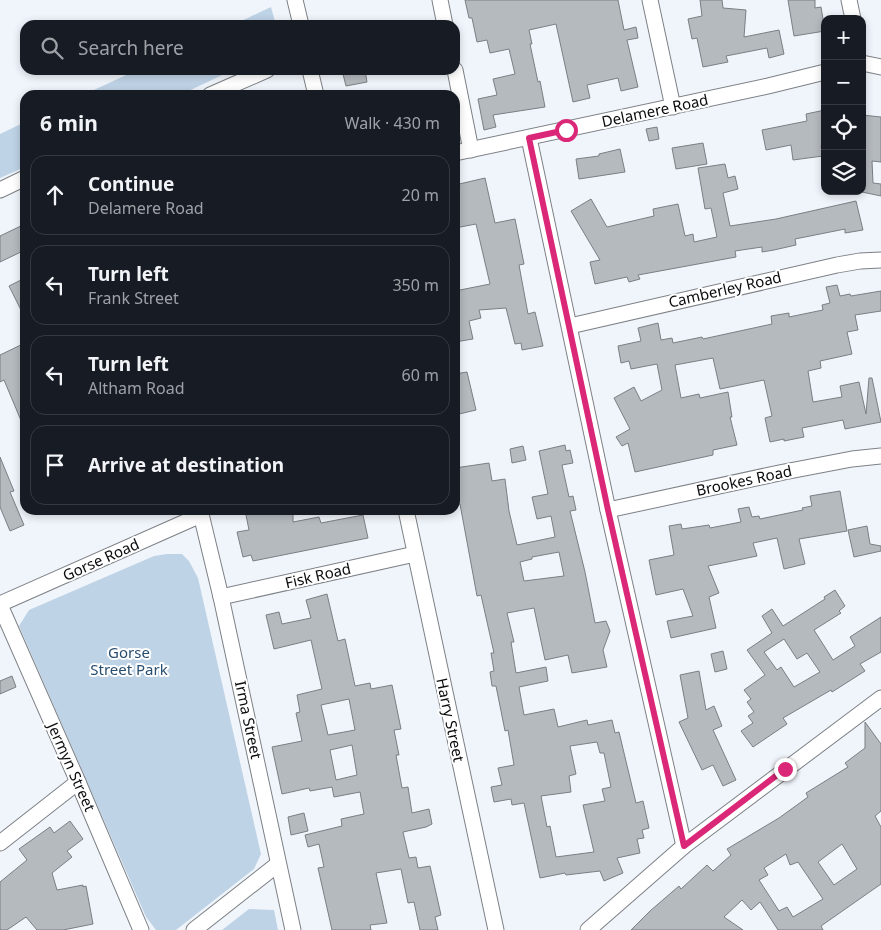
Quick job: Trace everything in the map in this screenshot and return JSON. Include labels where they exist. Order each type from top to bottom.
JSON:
[{"type":"street","points":[[295,0],[300,20]]},
{"type":"street","points":[[440,0],[445,20]]},
{"type":"street","points":[[650,0],[672,107]]},
{"type":"street","points":[[849,0],[852,15]]},
{"type":"street","points":[[866,63],[881,66]]},
{"type":"street","name":"Delamere Road","points":[[460,152],[821,73]]},
{"type":"street","points":[[221,90],[256,75]]},
{"type":"street","points":[[311,75],[315,90]]},
{"type":"street","points":[[456,75],[459,90]]},
{"type":"street","points":[[460,95],[471,150]]},
{"type":"street","points":[[529,138],[608,510],[684,846]]},
{"type":"street","points":[[0,190],[20,180]]},
{"type":"street","name":"Camberley Road","points":[[570,326],[837,265],[881,260]]},
{"type":"street","name":"Brookes Road","points":[[608,510],[852,458],[881,456]]},
{"type":"street","name":"Gorse Road","points":[[0,605],[197,515]]},
{"type":"street","name":"Irma Street","points":[[201,515],[293,930]]},
{"type":"street","name":"Harry Street","points":[[407,515],[496,930]]},
{"type":"street","name":"Fisk Road","points":[[221,598],[415,554]]},
{"type":"street","name":"Jermyn Street","points":[[0,605],[141,930]]},
{"type":"street","points":[[588,930],[684,846],[881,698]]},
{"type":"street","points":[[0,842],[78,782]]},
{"type":"street","points":[[194,930],[278,864]]},
{"type":"green space","points":[[271,7],[275,20],[244,20]]},
{"type":"green space","points":[[126,75],[222,75],[191,90],[94,90]]},
{"type":"green space","points":[[20,124],[20,169],[0,178],[0,134]]},
{"type":"green space","name":"Gorse Street Park","points":[[182,554],[189,561],[198,578],[261,854],[254,869],[176,930],[156,930],[146,917],[19,626],[29,610],[154,556]]},
{"type":"green space","points":[[249,909],[274,910],[278,930],[222,930]]},
{"type":"building","points":[[465,0],[618,0],[624,30],[636,27],[638,38],[627,40],[638,87],[621,91],[618,78],[587,85],[590,98],[573,102],[556,24],[529,30],[532,44],[530,44],[545,107],[493,115],[496,127],[484,130],[478,99],[497,95],[493,79],[515,74],[509,49],[490,53],[487,40],[477,42],[472,18],[469,18]]},
{"type":"building","points":[[700,0],[722,0],[723,8],[746,10],[744,37],[779,30],[784,54],[769,58],[767,48],[726,56],[728,62],[703,67],[697,38],[692,39],[688,19],[702,16]]},
{"type":"building","points":[[788,0],[815,0],[815,8],[821,7],[821,32],[794,36]]},
{"type":"building","points":[[343,75],[366,75],[367,82],[346,86]]},
{"type":"building","points":[[821,111],[821,156],[793,160],[791,145],[766,150],[762,130],[807,121],[806,114]]},
{"type":"building","points":[[866,115],[881,117],[881,162],[872,161],[873,183],[881,184],[881,196],[866,193]]},
{"type":"building","points":[[657,127],[659,139],[649,141],[646,129]]},
{"type":"building","points":[[703,143],[707,164],[676,169],[672,148]]},
{"type":"building","points":[[620,149],[625,172],[579,179],[576,159],[599,156],[599,154]]},
{"type":"building","points":[[725,164],[728,178],[735,176],[738,189],[723,193],[730,226],[776,219],[856,201],[863,230],[845,233],[845,229],[795,239],[796,245],[762,252],[762,247],[735,251],[736,257],[638,275],[640,279],[629,282],[627,277],[595,284],[590,262],[600,260],[571,211],[591,199],[607,227],[654,216],[653,209],[678,204],[685,236],[693,234],[694,242],[717,237],[711,208],[705,209],[698,168]]},
{"type":"building","points":[[485,178],[495,223],[515,219],[524,264],[519,265],[528,314],[535,312],[543,346],[522,350],[521,343],[515,344],[506,308],[479,310],[481,318],[469,321],[473,339],[460,341],[460,290],[490,284],[476,224],[460,227],[460,184]]},
{"type":"building","points":[[20,226],[20,252],[0,262],[0,236]]},
{"type":"building","points":[[20,280],[20,308],[9,286]]},
{"type":"building","points":[[837,285],[840,296],[881,291],[881,311],[855,315],[858,330],[847,332],[852,354],[820,361],[821,368],[808,371],[813,402],[842,397],[840,386],[859,382],[866,414],[869,378],[872,378],[881,422],[845,429],[843,420],[802,428],[804,437],[770,442],[765,418],[772,416],[764,380],[720,389],[713,358],[675,365],[681,398],[699,394],[700,398],[728,392],[732,417],[730,417],[737,445],[713,450],[713,455],[635,472],[628,443],[622,446],[616,437],[630,429],[614,398],[634,387],[641,401],[662,390],[657,364],[631,369],[629,361],[621,363],[618,346],[641,341],[638,328],[658,323],[661,340],[672,338],[673,343],[702,337],[703,339],[772,324],[771,316],[789,313],[789,317],[823,310],[822,305],[830,303],[826,287]]},
{"type":"building","points":[[20,345],[20,418],[4,380],[0,382],[0,355]]},
{"type":"building","points":[[467,372],[476,410],[460,414],[460,373]]},
{"type":"building","points":[[565,445],[566,451],[570,450],[573,463],[562,465],[569,497],[573,496],[576,510],[570,511],[595,623],[606,621],[610,631],[603,650],[607,667],[572,673],[568,655],[545,660],[534,608],[507,613],[514,642],[511,642],[516,673],[546,667],[548,681],[519,687],[524,715],[554,709],[558,727],[587,720],[588,725],[612,720],[615,733],[619,732],[636,803],[643,801],[649,828],[642,830],[644,838],[637,839],[640,853],[617,858],[623,873],[604,881],[600,871],[566,875],[565,873],[540,878],[524,803],[512,805],[511,799],[494,802],[491,787],[502,785],[498,768],[514,765],[508,730],[505,731],[496,686],[492,686],[490,672],[494,671],[491,653],[494,653],[481,595],[477,596],[460,504],[460,467],[489,463],[492,481],[505,479],[509,511],[517,545],[555,537],[551,516],[537,519],[532,497],[548,494],[539,451]],"holes":[[[559,552],[564,576],[524,581],[520,562],[532,559],[532,557]],[[597,742],[600,753],[604,753],[611,787],[602,789],[605,801],[583,805],[594,852],[556,857],[550,826],[547,827],[541,796],[571,792],[569,776],[576,774],[570,746]]]},
{"type":"building","points":[[523,446],[526,460],[512,463],[510,449]]},
{"type":"building","points":[[0,457],[14,491],[10,492],[24,525],[10,531],[0,507]]},
{"type":"building","points":[[840,491],[847,531],[799,539],[805,564],[784,569],[777,538],[753,543],[757,556],[708,566],[719,593],[709,597],[716,628],[671,638],[667,621],[693,616],[683,589],[656,595],[649,560],[674,555],[669,526],[681,524],[682,529],[709,525],[710,528],[741,522],[738,509],[749,507],[752,517],[759,516],[760,519],[803,510],[802,508],[812,506],[810,496]]},
{"type":"building","points":[[246,515],[293,515],[293,522],[319,517],[321,523],[363,515],[368,538],[253,561],[251,555],[243,557],[237,532],[249,530]]},
{"type":"building","points":[[867,526],[870,544],[881,546],[881,551],[854,557],[848,530]]},
{"type":"building","points":[[835,590],[845,606],[839,611],[841,613],[814,630],[833,660],[855,646],[850,637],[881,617],[881,652],[860,664],[865,671],[832,692],[831,690],[783,718],[787,724],[753,747],[741,731],[753,723],[748,716],[754,712],[747,702],[751,699],[744,690],[765,675],[747,650],[772,633],[762,616],[772,609],[783,626],[825,599],[824,597]],"holes":[[[784,639],[797,659],[807,653],[820,672],[794,687],[781,667],[777,670],[764,652]]]},
{"type":"building","points":[[327,594],[338,641],[345,639],[355,686],[370,683],[371,689],[392,685],[401,729],[394,730],[399,755],[396,755],[402,788],[408,787],[412,813],[429,809],[432,824],[403,832],[409,858],[416,857],[418,868],[430,866],[441,915],[435,917],[438,930],[420,930],[414,902],[408,903],[401,869],[376,873],[387,923],[370,925],[371,930],[332,930],[318,868],[324,867],[319,844],[308,847],[305,835],[342,826],[341,819],[364,814],[360,792],[334,797],[332,787],[310,791],[309,788],[282,794],[272,747],[302,741],[296,713],[300,712],[297,695],[322,689],[311,640],[274,649],[266,615],[279,612],[282,624],[311,618],[306,600]],"holes":[[[349,699],[355,730],[328,735],[321,705]],[[352,745],[357,775],[336,780],[330,750]]]},
{"type":"building","points":[[723,651],[727,669],[715,672],[711,654]]},
{"type":"building","points":[[699,671],[706,710],[714,706],[722,726],[713,730],[736,780],[723,786],[713,765],[702,770],[679,722],[688,718],[680,675]]},
{"type":"building","points":[[12,676],[16,687],[0,694],[0,681]]},
{"type":"building","points":[[865,722],[881,744],[881,811],[875,816],[881,827],[881,884],[821,926],[823,930],[778,930],[760,902],[751,910],[742,900],[724,917],[743,930],[631,930],[679,886],[681,889],[707,865],[713,871],[731,855],[727,849],[779,818],[808,797],[806,793],[848,767],[845,763],[865,748]],"holes":[[[842,844],[857,869],[834,885],[818,862]],[[786,854],[790,865],[798,862],[823,899],[793,917],[787,907],[779,911],[759,880],[768,875],[764,868]]]},
{"type":"building","points":[[304,813],[308,831],[291,835],[288,817]]},
{"type":"building","points":[[70,821],[83,839],[67,851],[72,857],[52,873],[57,890],[86,886],[93,924],[63,930],[37,930],[26,917],[7,930],[0,930],[0,882],[27,860],[19,849],[50,827],[54,833]]},
{"type":"route","points":[[566,130],[529,138],[608,510],[684,846],[785,769]]}]
